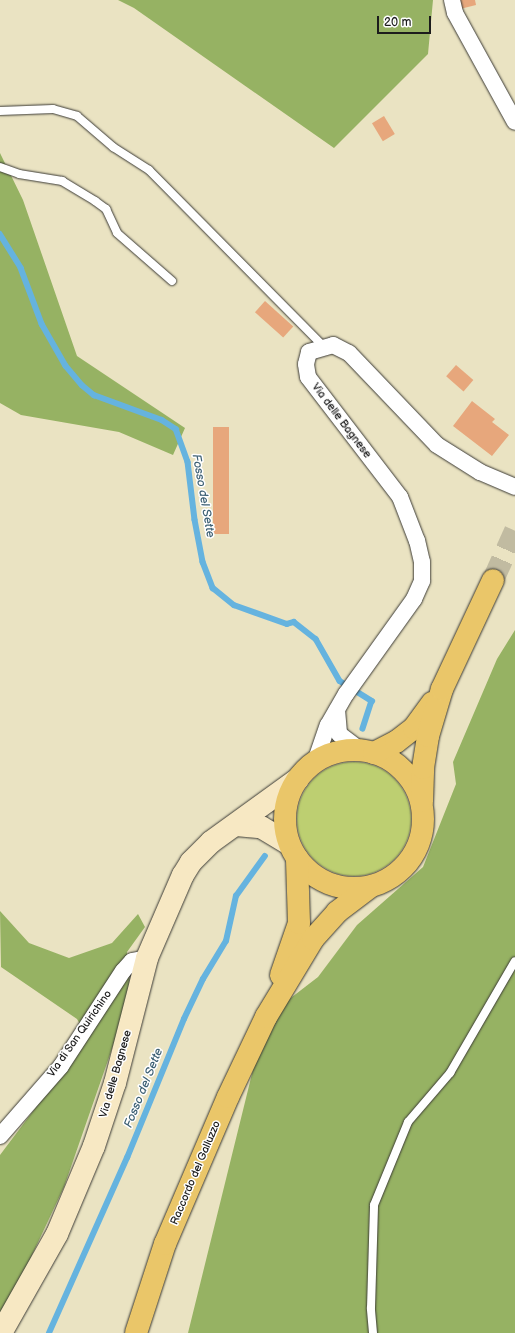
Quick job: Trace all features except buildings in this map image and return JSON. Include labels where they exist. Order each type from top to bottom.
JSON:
[{"type":"main road","points":[[236,825],[261,827],[292,850],[311,873],[325,882],[339,887],[370,887],[386,880],[408,863],[419,843],[423,827],[423,768],[428,736],[442,689],[493,580]]},
{"type":"main road","points":[[367,752],[396,742],[414,728],[442,689]]},
{"type":"main road","points":[[292,850],[285,818],[287,803],[298,779],[316,762],[340,752],[367,752],[388,759],[405,772],[417,791],[422,804]]},
{"type":"main road","name":"Via delle Bagnese","points":[[1,1333],[57,1234],[94,1146],[115,1083],[147,958],[171,898],[191,862],[211,842],[298,779]]},
{"type":"main road","name":"Raccordo del Galluzzo","points":[[266,1017],[299,923],[292,850]]},
{"type":"main road","name":"Raccordo del Galluzzo","points":[[136,1333],[165,1244],[228,1097],[266,1017],[313,939],[337,912],[370,887]]},
{"type":"street","points":[[452,0],[455,13],[515,122]]},
{"type":"street","points":[[322,346],[333,345],[349,353],[437,445],[480,472],[515,487]]},
{"type":"street","name":"Via delle Bagnese","points":[[316,762],[328,725],[346,694],[414,599],[422,581],[422,562],[417,541],[400,497],[308,377],[306,364],[309,352],[322,346]]},
{"type":"street","points":[[337,710],[339,734],[367,752]]},
{"type":"street","name":"Via di San Quirichino","points":[[0,1136],[61,1066],[123,971],[132,961],[147,958]]},
{"type":"lane","points":[[0,111],[53,109],[77,116],[113,147],[149,170],[322,346]]},
{"type":"lane","points":[[0,167],[19,174],[62,181],[95,200],[106,209],[117,233],[172,281]]},
{"type":"lane","points":[[373,1333],[371,1308],[374,1205],[408,1122],[450,1073],[515,961]]},
{"type":"green space","points":[[118,0],[433,0],[428,54],[334,148],[134,8]]},
{"type":"green space","points":[[0,153],[23,200],[77,356],[185,428],[173,455],[119,432],[21,415],[0,403]]},
{"type":"green space","points":[[515,630],[515,1333],[188,1333],[266,1017],[318,977],[357,925],[423,867],[456,784],[453,762],[497,659]]},
{"type":"green space","points":[[354,762],[376,766],[395,778],[407,797],[411,819],[407,841],[395,860],[376,872],[354,876],[332,872],[313,860],[301,841],[297,819],[301,797],[313,778],[332,766]]},
{"type":"green space","points":[[0,911],[29,943],[69,958],[112,943],[138,914],[145,927],[127,952],[131,994],[64,1187],[18,1285],[0,1315],[0,1155],[88,1038],[77,1019],[1,967]]},
{"type":"waterway","name":"Fosso del Sette","points":[[0,234],[21,268],[42,324],[66,366],[82,385],[94,395],[162,420],[176,429],[188,462],[195,520],[203,562],[213,588],[234,605],[287,624],[294,622],[316,639],[340,681],[372,701],[363,729]]},
{"type":"waterway","name":"Fosso del Sette","points":[[49,1333],[127,1158],[184,1019],[203,979],[226,941],[236,896],[265,856]]},
{"type":"tunnel","points":[[493,580],[515,531]]}]
